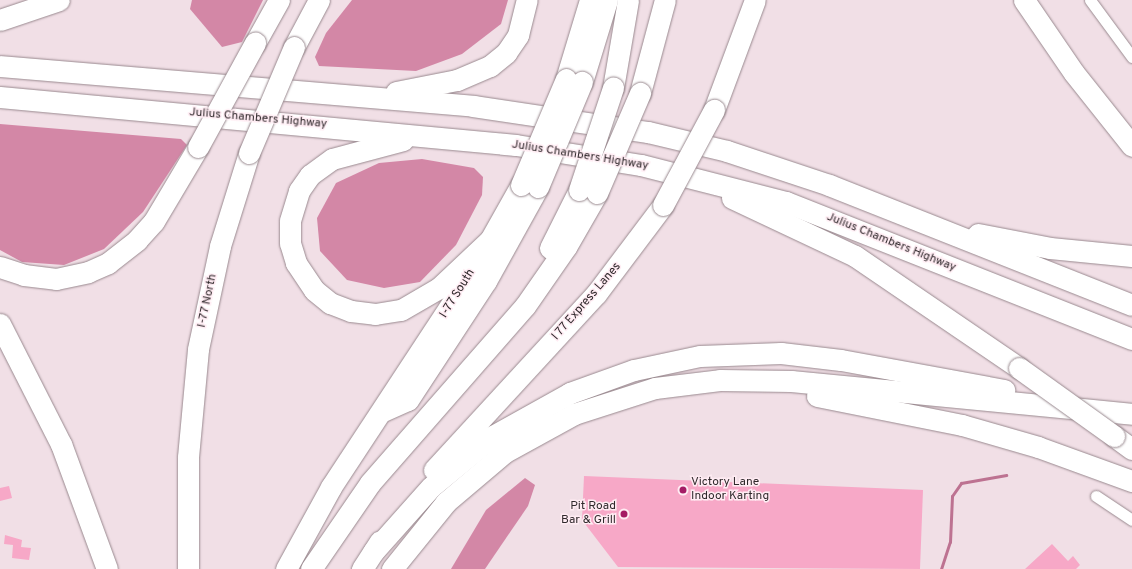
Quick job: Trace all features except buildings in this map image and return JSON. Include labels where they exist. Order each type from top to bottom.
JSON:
[{"type":"highway","points":[[0,20],[59,0]]},
{"type":"highway","points":[[0,267],[29,277],[56,278],[88,272],[108,263],[146,231],[198,147],[279,0]]},
{"type":"highway","name":"I-77 North","points":[[188,569],[188,457],[198,349],[220,246],[249,153],[294,47],[319,0]]},
{"type":"highway","points":[[365,97],[443,84],[490,66],[506,53],[518,35],[527,0]]},
{"type":"highway","points":[[574,81],[590,0]]},
{"type":"highway","points":[[383,411],[408,400],[497,262],[607,0]]},
{"type":"highway","points":[[588,192],[613,88],[628,0]]},
{"type":"highway","points":[[311,569],[370,483],[473,366],[540,286],[640,93],[665,0]]},
{"type":"highway","name":"I 77 Express Lanes","points":[[368,561],[444,458],[614,273],[662,205],[714,110],[755,0]]},
{"type":"highway","points":[[1024,0],[1074,73],[1132,146]]},
{"type":"highway","points":[[0,66],[520,111],[648,132],[763,162],[929,224],[1132,305]]},
{"type":"highway","name":"Julius Chambers Highway","points":[[0,97],[425,136],[562,151],[676,173],[792,204],[1132,339]]},
{"type":"highway","points":[[425,136],[343,154],[310,175],[295,200],[289,231],[292,253],[306,281],[322,297],[340,307],[362,313],[389,313],[427,298],[494,236]]},
{"type":"highway","points":[[676,173],[855,256],[1019,368],[1132,449]]},
{"type":"highway","name":"I-77 South","points":[[286,569],[331,487],[383,411],[494,236],[529,186]]},
{"type":"highway","points":[[929,224],[1050,248],[1132,256]]},
{"type":"highway","points":[[0,324],[61,444],[107,569]]},
{"type":"highway","points":[[368,561],[431,487],[493,436],[570,393],[655,364],[720,354],[801,355],[959,380],[1086,408]]},
{"type":"highway","points":[[392,569],[446,502],[505,452],[574,414],[655,388],[720,380],[783,380],[1086,408],[1132,414]]},
{"type":"highway","points":[[655,388],[766,390],[884,407],[1008,438],[1132,481]]},
{"type":"street","points":[[1090,0],[1132,57]]},
{"type":"street","points":[[1096,496],[1132,520]]},
{"type":"shaded area","points":[[192,0],[263,0],[242,42],[222,47],[190,9]]},
{"type":"shaded area","points":[[352,0],[508,0],[501,24],[462,54],[416,71],[319,66],[315,57],[326,33]]},
{"type":"shaded area","points":[[0,124],[181,139],[187,145],[143,212],[104,249],[64,265],[22,262],[0,250]]},
{"type":"shaded area","points":[[422,159],[474,168],[483,177],[482,195],[456,245],[420,282],[384,288],[347,280],[320,251],[317,218],[336,183],[379,163]]},
{"type":"shaded area","points":[[525,478],[535,485],[528,506],[485,569],[451,569],[486,510]]},
{"type":"waterway","points":[[941,569],[950,542],[952,496],[961,483],[1006,475]]},
{"type":"place","name":"Victory Lane Indoor Karting","points":[[683,490]]},
{"type":"place","name":"Pit Road Bar & Grill","points":[[624,514]]}]
